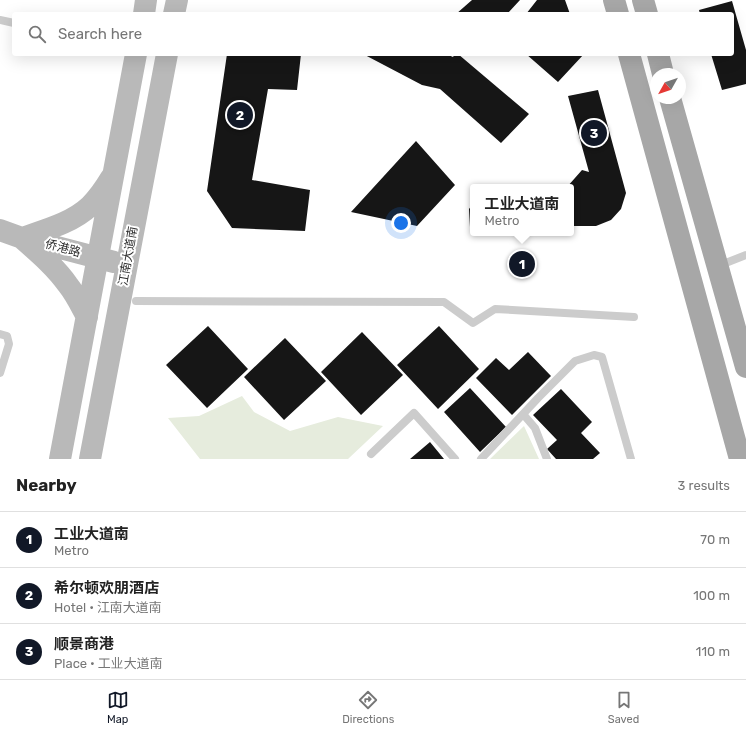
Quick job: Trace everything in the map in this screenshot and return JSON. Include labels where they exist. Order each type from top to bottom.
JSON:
[{"type":"main road","points":[[144,12],[146,0]]},
{"type":"main road","points":[[174,12],[177,0]]},
{"type":"main road","points":[[614,0],[617,12]]},
{"type":"main road","points":[[643,0],[646,12]]},
{"type":"main road","points":[[60,459],[99,258],[136,56]]},
{"type":"main road","name":"江南大道南","points":[[90,459],[167,56]]},
{"type":"main road","points":[[629,56],[740,459]]},
{"type":"main road","points":[[659,56],[662,68]]},
{"type":"main road","points":[[672,104],[746,367]]},
{"type":"main road","points":[[6,234],[63,223],[79,215],[90,206],[114,175]]},
{"type":"main road","points":[[6,234],[40,253],[61,276],[76,296],[87,317]]},
{"type":"main road","name":"侨港路","points":[[6,234],[126,265]]},
{"type":"lane","points":[[0,20],[12,23]]},
{"type":"lane","points":[[717,266],[746,255]]},
{"type":"lane","points":[[136,300],[444,302],[473,323],[496,309],[634,317]]},
{"type":"lane","points":[[0,334],[7,336],[9,344],[0,373]]},
{"type":"lane","points":[[481,459],[575,361],[594,355],[602,357],[631,459]]},
{"type":"lane","points":[[371,457],[414,413],[455,459]]},
{"type":"lane","points":[[523,414],[535,428],[547,459]]},
{"type":"green space","points":[[242,396],[254,412],[290,431],[338,417],[383,426],[348,459],[200,459],[168,418],[199,416]]},
{"type":"green space","points":[[524,426],[539,459],[490,459]]},
{"type":"building","points":[[472,0],[520,0],[509,12],[458,12]]},
{"type":"building","points":[[537,0],[565,0],[569,12],[528,12]]},
{"type":"building","points":[[732,1],[746,50],[746,84],[722,90],[712,56],[734,56],[734,12],[700,12],[699,10]]},
{"type":"building","points":[[227,56],[301,56],[297,90],[268,89],[252,180],[310,190],[305,231],[232,228],[207,191]]},
{"type":"building","points":[[367,56],[460,56],[529,114],[501,143],[440,89],[422,85]]},
{"type":"building","points":[[528,56],[582,56],[558,82]]},
{"type":"building","points":[[598,90],[626,193],[621,209],[611,220],[596,226],[574,226],[574,184],[570,184],[582,170],[589,172],[568,96]]},
{"type":"building","points":[[416,141],[455,185],[417,226],[351,212]]},
{"type":"building","points":[[208,326],[248,369],[207,408],[166,365]]},
{"type":"building","points":[[439,326],[479,369],[438,409],[397,365]]},
{"type":"building","points":[[362,332],[403,375],[361,415],[321,372]]},
{"type":"building","points":[[285,338],[326,381],[284,420],[244,377]]},
{"type":"building","points":[[528,352],[551,376],[512,415],[476,378],[496,358],[509,370]]},
{"type":"building","points":[[470,388],[506,427],[480,452],[444,412]]},
{"type":"building","points":[[561,389],[592,422],[581,433],[600,453],[593,459],[556,459],[547,449],[557,440],[533,415]]},
{"type":"building","points":[[430,442],[444,459],[410,459]]},
{"type":"place","name":"希尔顿欢朋酒店","points":[[240,115]]},
{"type":"place","name":"顺景商港","points":[[594,133]]},
{"type":"place","name":"工业大道南","points":[[522,264]]}]
